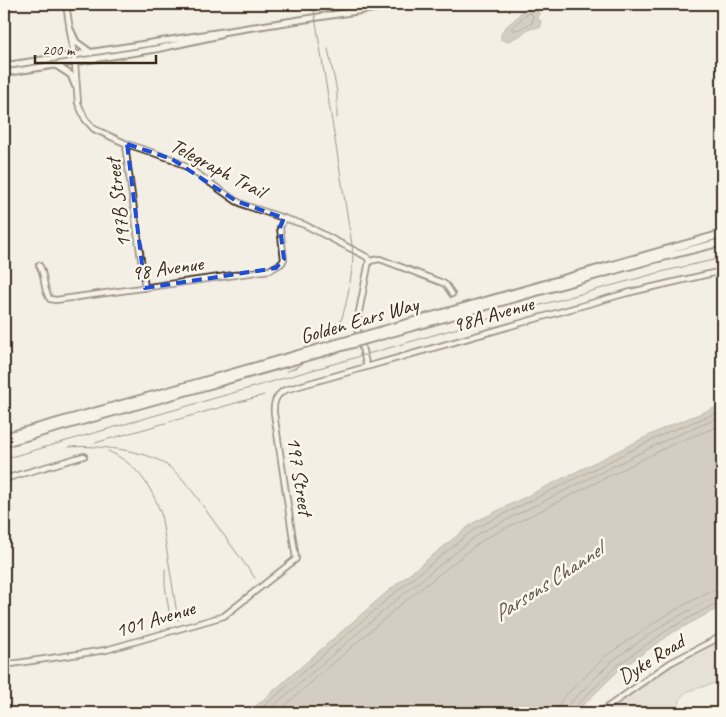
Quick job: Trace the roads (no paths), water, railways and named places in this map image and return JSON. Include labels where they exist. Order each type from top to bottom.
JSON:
[{"type":"highway","name":"Golden Ears Way","points":[[4,443],[722,234]]},
{"type":"highway","name":"Golden Ears Way","points":[[397,329],[722,242]]},
{"type":"highway","name":"Golden Ears Way","points":[[4,437],[198,386]]},
{"type":"main road","points":[[4,66],[402,4]]},
{"type":"main road","points":[[70,29],[76,42],[91,53]]},
{"type":"main road","points":[[4,73],[184,44],[233,31]]},
{"type":"main road","points":[[56,66],[71,75],[76,85]]},
{"type":"street","name":"Telegraph Trail","points":[[66,4],[80,110],[88,124],[100,133],[172,159],[192,170],[236,201],[305,225],[363,254],[369,261],[380,259],[443,283],[452,294]]},
{"type":"street","name":"197B Street","points":[[127,144],[126,153],[145,288]]},
{"type":"street","name":"98 Avenue","points":[[38,265],[42,270],[46,293],[50,299],[56,300],[270,270],[282,263],[284,259],[280,228],[284,218]]},
{"type":"street","points":[[367,367],[357,322],[369,261]]},
{"type":"street","name":"98A Avenue","points":[[276,397],[285,390],[627,293],[722,271]]},
{"type":"street","name":"197 Street","points":[[276,397],[274,413],[296,559]]},
{"type":"street","points":[[4,479],[84,456]]},
{"type":"street","name":"101 Avenue","points":[[4,665],[106,650],[224,616],[296,559]]},
{"type":"street","name":"Dyke Road","points":[[599,713],[670,663],[722,636]]},
{"type":"water","points":[[533,8],[539,13],[538,20],[541,21],[541,27],[528,29],[521,35],[506,42],[505,39],[501,40],[505,28],[524,9]]},
{"type":"water","name":"Parsons Channel","points":[[722,405],[722,606],[672,633],[619,670],[575,713],[248,713],[387,592],[473,523],[666,427]]},
{"type":"railway","points":[[286,372],[301,365],[323,349],[338,328],[346,302],[353,255],[313,4]]},
{"type":"railway","points":[[328,49],[337,91],[337,118]]},
{"type":"railway","points":[[4,459],[489,319],[665,271],[722,258]]},
{"type":"railway","points":[[95,443],[264,395]]},
{"type":"railway","points":[[68,447],[103,447],[129,451],[153,458],[170,467],[194,494],[255,578]]},
{"type":"railway","points":[[108,451],[135,469],[153,494],[161,514],[178,620]]},
{"type":"railway","points":[[165,569],[165,585],[170,618]]}]
